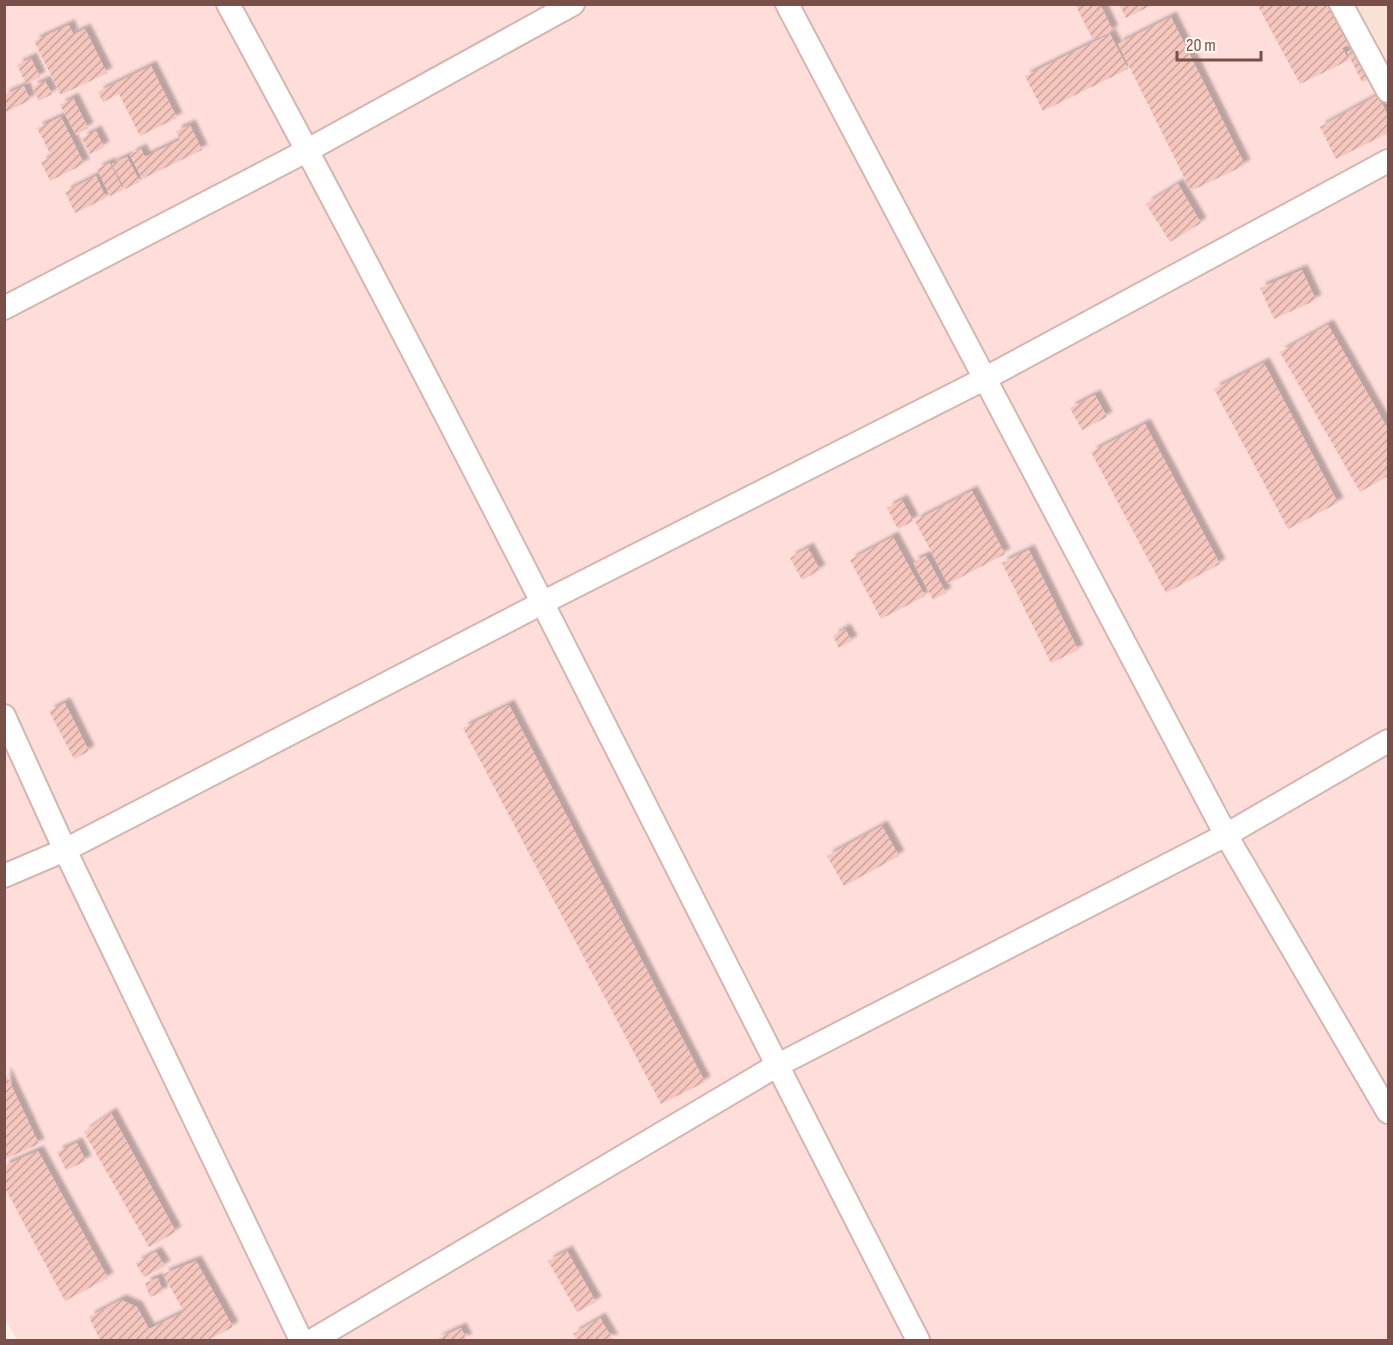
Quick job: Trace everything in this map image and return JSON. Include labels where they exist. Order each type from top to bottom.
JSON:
[{"type":"street","points":[[228,4],[308,150],[542,603],[918,1341]]},
{"type":"street","points":[[4,308],[308,150],[573,4]]},
{"type":"street","points":[[787,4],[1226,835],[1389,1113]]},
{"type":"street","points":[[1341,4],[1389,91]]},
{"type":"street","points":[[4,876],[65,850],[542,603],[984,379],[1389,161]]},
{"type":"street","points":[[4,716],[65,850],[301,1341]]},
{"type":"street","points":[[313,1341],[776,1066],[1226,835],[1389,741]]},
{"type":"shaded area","points":[[4,5],[1341,5],[1388,91],[1388,1340],[17,1340],[4,1317]]},
{"type":"shaded area","points":[[1341,5],[1388,5],[1388,91]]},
{"type":"building","points":[[1078,4],[1100,4],[1113,31],[1093,40],[1076,6]]},
{"type":"building","points":[[1119,4],[1154,4],[1126,18]]},
{"type":"building","points":[[1257,4],[1333,4],[1354,42],[1342,48],[1349,60],[1300,84]]},
{"type":"building","points":[[1171,17],[1245,165],[1191,191],[1118,44]]},
{"type":"building","points":[[69,25],[73,34],[63,40],[85,29],[107,73],[61,95],[34,41]]},
{"type":"building","points":[[1110,34],[1128,69],[1043,111],[1025,76]]},
{"type":"building","points":[[1357,47],[1372,78],[1362,82],[1347,52]]},
{"type":"building","points":[[31,58],[40,77],[26,84],[17,65]]},
{"type":"building","points":[[151,66],[177,118],[140,136],[119,94],[103,102],[98,92]]},
{"type":"building","points":[[45,81],[52,94],[39,101],[32,87]]},
{"type":"building","points":[[24,86],[30,100],[4,113],[4,95]]},
{"type":"building","points":[[1378,95],[1388,116],[1388,133],[1336,159],[1320,127]]},
{"type":"building","points":[[73,98],[88,128],[76,135],[60,105]]},
{"type":"building","points":[[61,117],[84,164],[50,181],[41,162],[52,157],[37,128]]},
{"type":"building","points":[[190,125],[202,150],[142,179],[130,155],[141,149],[145,157],[180,140],[176,131]]},
{"type":"building","points":[[96,131],[104,147],[90,154],[82,138]]},
{"type":"building","points":[[127,157],[140,182],[125,189],[112,164]]},
{"type":"building","points":[[110,163],[123,190],[110,196],[97,169]]},
{"type":"building","points":[[96,176],[106,198],[75,213],[65,192]]},
{"type":"building","points":[[1178,184],[1201,223],[1170,242],[1146,204]]},
{"type":"building","points":[[1302,270],[1316,300],[1274,319],[1260,288]]},
{"type":"building","points":[[1328,325],[1388,429],[1388,476],[1360,492],[1280,352]]},
{"type":"building","points":[[1264,363],[1338,503],[1288,529],[1214,389]]},
{"type":"building","points":[[1095,395],[1107,417],[1082,430],[1070,408]]},
{"type":"building","points":[[1145,424],[1220,564],[1166,593],[1091,452]]},
{"type":"building","points":[[972,491],[1005,554],[948,584],[915,521]]},
{"type":"building","points":[[902,500],[913,521],[898,529],[887,508]]},
{"type":"building","points":[[893,537],[925,596],[881,619],[850,560]]},
{"type":"building","points":[[808,548],[820,570],[802,580],[790,558]]},
{"type":"building","points":[[1029,550],[1078,650],[1051,663],[1002,563]]},
{"type":"building","points":[[926,556],[946,593],[933,600],[913,562]]},
{"type":"building","points":[[845,629],[852,641],[839,648],[833,636]]},
{"type":"building","points":[[65,703],[89,751],[74,759],[49,711]]},
{"type":"building","points":[[509,705],[705,1082],[661,1104],[463,728]]},
{"type":"building","points":[[882,826],[899,856],[844,886],[827,856]]},
{"type":"building","points":[[5,1072],[39,1144],[5,1159]]},
{"type":"building","points":[[111,1113],[176,1232],[149,1247],[84,1132]]},
{"type":"building","points":[[77,1143],[86,1161],[66,1170],[57,1152]]},
{"type":"building","points":[[38,1151],[108,1278],[65,1301],[4,1186],[4,1166]]},
{"type":"building","points":[[567,1251],[596,1302],[577,1312],[548,1261]]},
{"type":"building","points":[[156,1252],[165,1266],[144,1277],[136,1263]]},
{"type":"building","points":[[196,1261],[233,1327],[208,1340],[100,1340],[89,1317],[121,1300],[137,1307],[149,1329],[184,1312],[163,1274]]},
{"type":"building","points":[[158,1278],[163,1292],[150,1297],[145,1283]]},
{"type":"building","points":[[600,1318],[613,1340],[577,1340],[573,1334]]},
{"type":"building","points":[[461,1328],[467,1340],[435,1340]]}]
